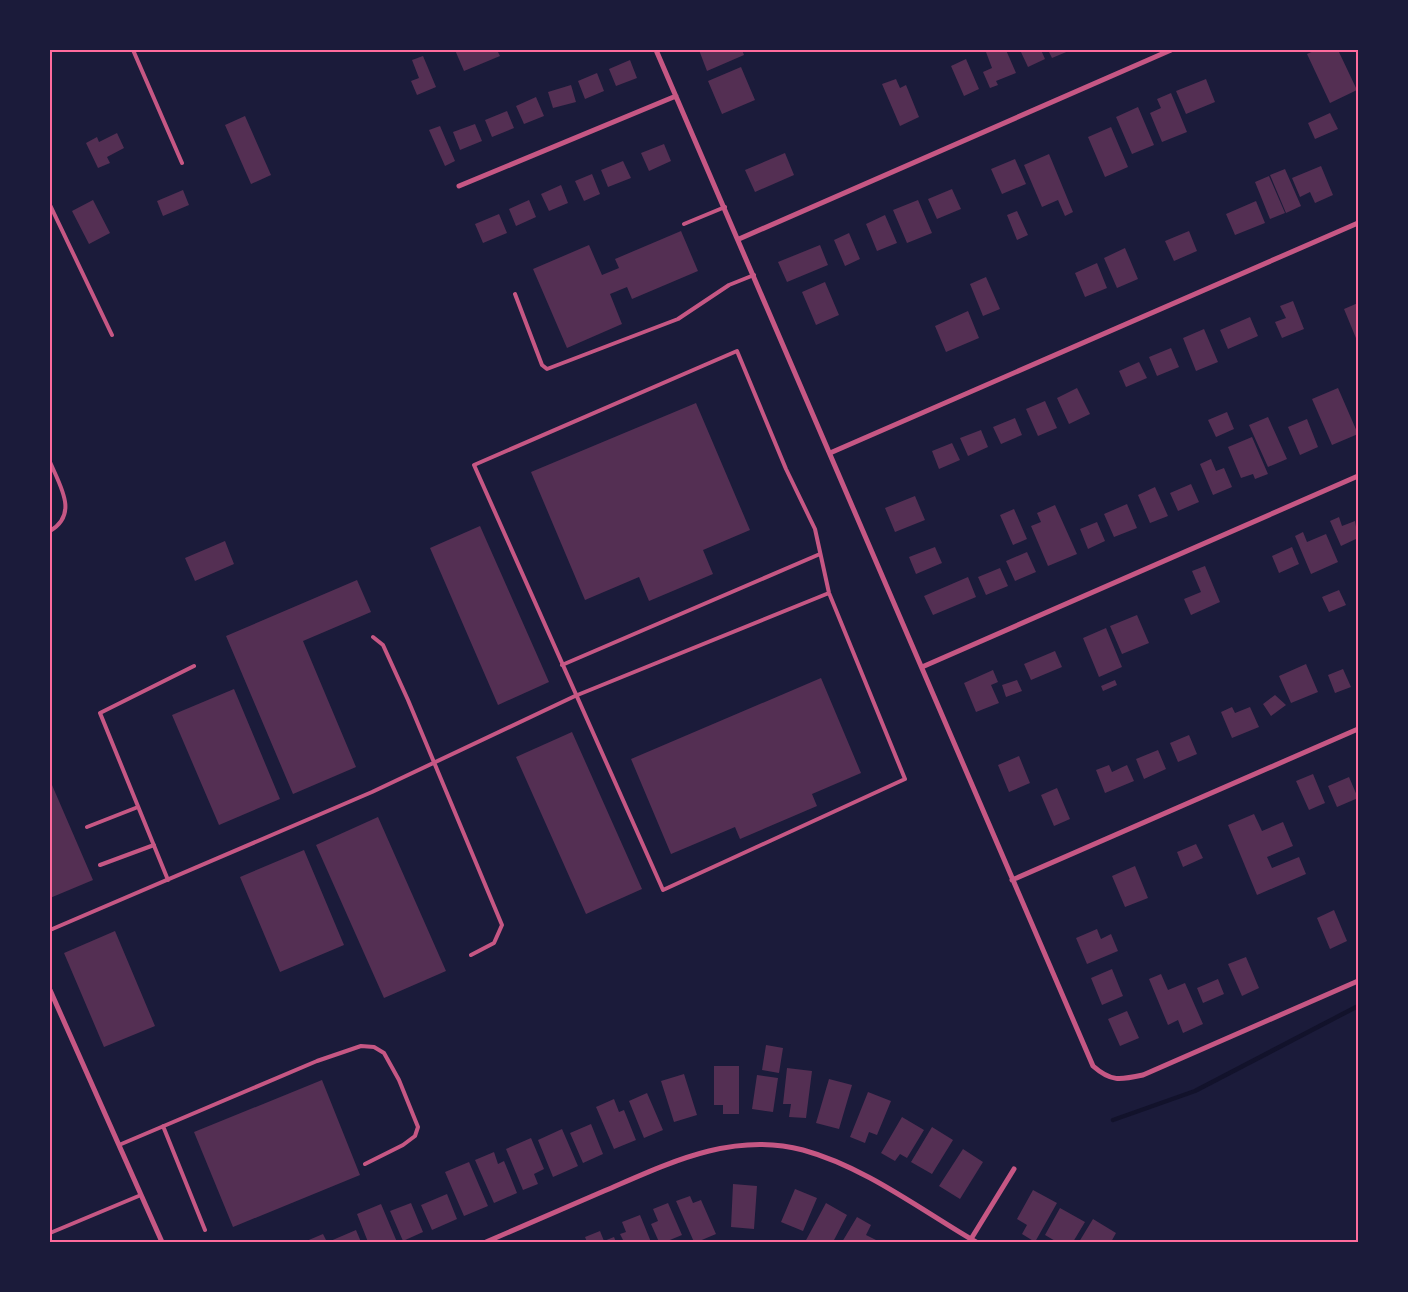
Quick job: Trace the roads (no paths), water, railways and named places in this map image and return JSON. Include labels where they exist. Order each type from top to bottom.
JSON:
[{"type":"street","points":[[656,50],[739,239],[1093,1066],[1105,1077],[1123,1080],[1143,1075],[1358,981]]},
{"type":"street","points":[[739,239],[1171,50]]},
{"type":"street","points":[[459,186],[676,96]]},
{"type":"street","points":[[830,454],[1358,222]]},
{"type":"street","points":[[922,667],[1358,476]]},
{"type":"street","points":[[1012,880],[1358,729]]},
{"type":"street","points":[[50,990],[162,1242]]},
{"type":"street","points":[[486,1242],[676,1160],[722,1147],[763,1144],[803,1150],[844,1166],[974,1241],[1014,1169]]},
{"type":"lane","points":[[133,50],[182,163]]},
{"type":"lane","points":[[50,205],[112,335]]},
{"type":"lane","points":[[684,224],[725,207]]},
{"type":"lane","points":[[515,294],[542,365],[547,369],[678,319],[729,285],[754,275]]},
{"type":"lane","points":[[737,352],[786,469],[815,529],[820,554],[829,594],[905,779],[663,890],[575,696],[474,465],[737,352]]},
{"type":"lane","points":[[50,462],[67,504],[64,518],[50,531]]},
{"type":"lane","points":[[562,665],[820,554]]},
{"type":"lane","points":[[50,930],[436,762],[575,696],[829,594]]},
{"type":"lane","points":[[373,637],[383,645],[436,762],[502,925],[494,943],[471,955]]},
{"type":"lane","points":[[168,880],[100,713],[194,666]]},
{"type":"lane","points":[[87,827],[138,807]]},
{"type":"lane","points":[[100,866],[154,845]]},
{"type":"lane","points":[[120,1145],[317,1061],[361,1046],[374,1047],[384,1052],[399,1080],[418,1127],[416,1136],[403,1145],[365,1164]]},
{"type":"lane","points":[[163,1126],[204,1230]]},
{"type":"lane","points":[[50,1233],[141,1195]]},
{"type":"waterway","points":[[1113,1120],[1195,1091],[1358,1006]]}]
